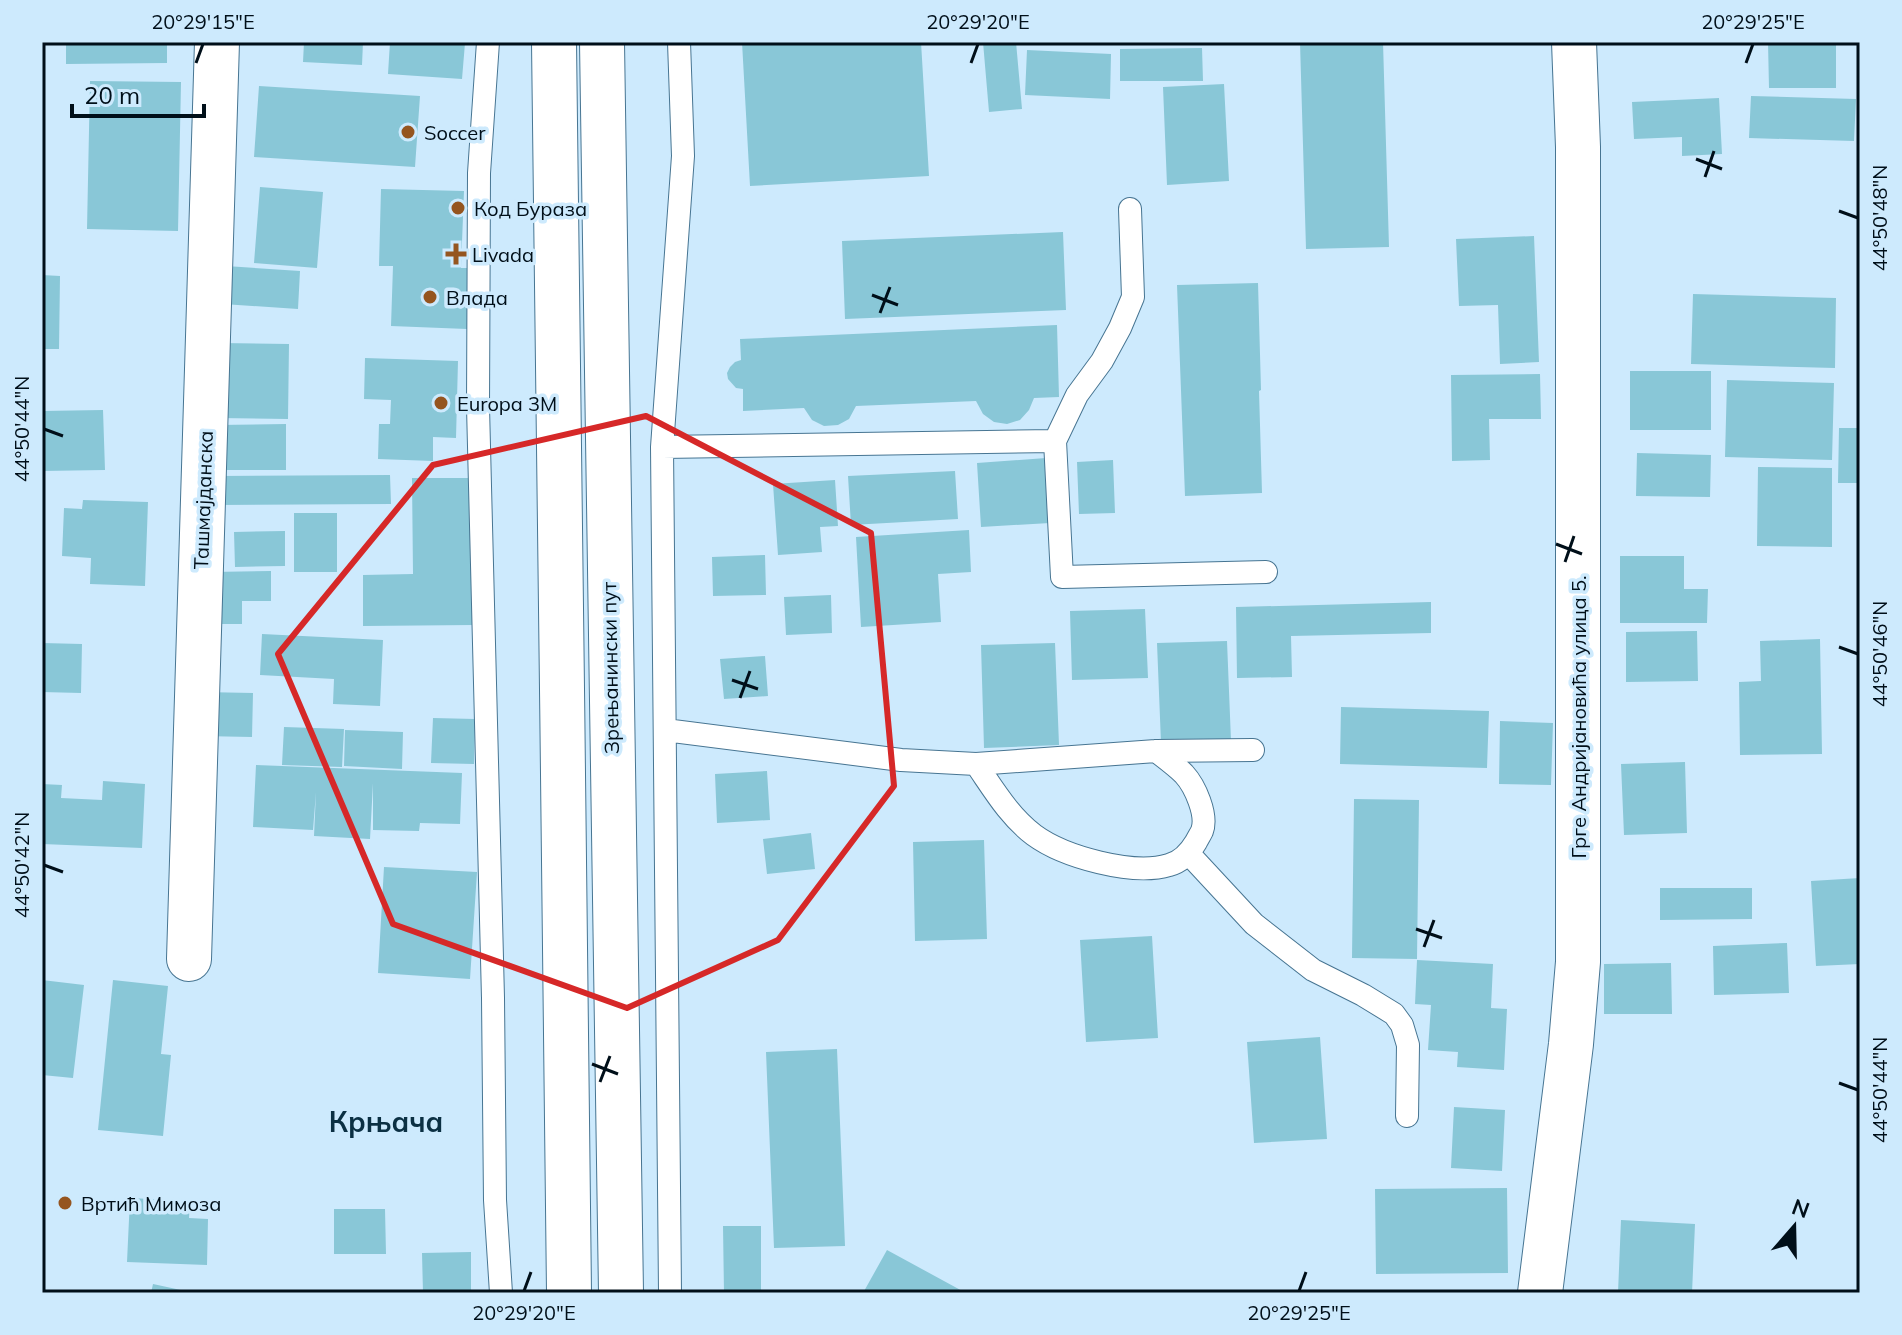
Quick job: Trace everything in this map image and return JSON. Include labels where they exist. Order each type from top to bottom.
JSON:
[{"type":"main road","name":"Ташмајданска","points":[[189,959],[217,42]]},
{"type":"main road","points":[[554,42],[569,1293]]},
{"type":"main road","name":"Зрењанински пут","points":[[602,42],[621,1293]]},
{"type":"main road","name":"Грге Андријановића улица 5.","points":[[1540,1293],[1578,962],[1578,147],[1574,42]]},
{"type":"lane","points":[[488,42],[479,173],[478,407],[495,1200],[501,1293]]},
{"type":"lane","points":[[670,1293],[662,447],[683,156],[679,42]]},
{"type":"lane","points":[[1130,209],[1133,297],[1120,328],[1102,361],[1077,395],[1055,441],[1062,577],[1266,572]]},
{"type":"lane","points":[[662,447],[1055,441]]},
{"type":"lane","points":[[665,730],[901,760],[976,764],[1156,751],[1253,750]]},
{"type":"lane","points":[[976,764],[1009,813],[1036,836],[1065,851],[1104,863],[1145,869],[1171,865],[1189,854],[1203,828],[1195,789],[1184,774],[1156,751]]},
{"type":"lane","points":[[1189,854],[1254,924],[1313,970],[1394,1014],[1402,1025],[1408,1045],[1407,1116]]},
{"type":"highlighted area","points":[[646,416],[871,533],[894,786],[778,940],[627,1008],[393,924],[278,654],[433,465]]},
{"type":"building","points":[[66,42],[167,42],[167,63],[66,64]]},
{"type":"building","points":[[304,42],[363,42],[362,65],[303,62]]},
{"type":"building","points":[[390,42],[465,43],[462,79],[388,74]]},
{"type":"building","points":[[742,42],[921,42],[929,176],[750,186]]},
{"type":"building","points":[[983,42],[1016,42],[1022,109],[989,112]]},
{"type":"building","points":[[1300,42],[1383,42],[1389,247],[1306,249]]},
{"type":"building","points":[[1768,42],[1836,42],[1836,88],[1769,88]]},
{"type":"building","points":[[1202,48],[1203,81],[1120,81],[1120,49]]},
{"type":"building","points":[[1027,50],[1111,54],[1110,99],[1025,95]]},
{"type":"building","points":[[90,81],[181,82],[178,231],[87,229]]},
{"type":"building","points":[[1224,84],[1229,181],[1167,185],[1163,87]]},
{"type":"building","points":[[259,86],[420,96],[415,167],[254,157]]},
{"type":"building","points":[[1751,96],[1856,99],[1854,141],[1749,138]]},
{"type":"building","points":[[1719,98],[1722,154],[1682,156],[1682,137],[1634,139],[1632,102]]},
{"type":"building","points":[[260,187],[323,192],[317,268],[254,263]]},
{"type":"building","points":[[381,189],[464,191],[461,268],[468,268],[467,329],[391,326],[393,266],[379,266]]},
{"type":"building","points":[[1063,232],[1066,310],[845,319],[842,241]]},
{"type":"building","points":[[1534,236],[1539,362],[1500,364],[1498,305],[1459,306],[1456,239]]},
{"type":"building","points":[[226,266],[300,271],[298,309],[223,304]]},
{"type":"building","points":[[42,275],[60,276],[59,349],[42,349]]},
{"type":"building","points":[[1258,283],[1262,493],[1185,496],[1177,285]]},
{"type":"building","points":[[1693,294],[1836,298],[1835,368],[1691,364]]},
{"type":"building","points":[[1057,325],[1059,397],[1034,398],[1020,420],[1007,424],[994,422],[983,414],[976,401],[856,406],[849,419],[838,425],[824,426],[812,420],[804,408],[743,411],[743,389],[736,388],[727,373],[735,362],[741,360],[740,339]]},
{"type":"building","points":[[220,343],[289,344],[288,419],[218,418]]},
{"type":"building","points":[[365,358],[458,361],[456,438],[433,437],[433,461],[378,459],[379,424],[390,424],[391,400],[364,399]]},
{"type":"building","points":[[1630,371],[1711,371],[1711,430],[1630,430]]},
{"type":"building","points":[[1540,374],[1541,419],[1489,419],[1490,460],[1452,461],[1451,375]]},
{"type":"building","points":[[1727,380],[1834,383],[1832,460],[1725,457]]},
{"type":"building","points":[[103,410],[105,470],[42,471],[42,411]]},
{"type":"building","points":[[286,424],[286,470],[217,470],[217,425]]},
{"type":"building","points":[[1839,428],[1860,428],[1860,483],[1838,483]]},
{"type":"building","points":[[1637,453],[1711,455],[1710,497],[1636,496]]},
{"type":"building","points":[[1046,458],[1050,523],[981,527],[977,463]]},
{"type":"building","points":[[1113,460],[1115,513],[1079,514],[1077,462]]},
{"type":"building","points":[[1758,467],[1832,468],[1832,547],[1757,546]]},
{"type":"building","points":[[955,471],[958,519],[851,525],[848,476]]},
{"type":"building","points":[[390,475],[391,504],[217,505],[217,476]]},
{"type":"building","points":[[412,478],[471,478],[473,625],[363,626],[363,575],[413,574]]},
{"type":"building","points":[[835,480],[838,526],[820,527],[822,552],[778,555],[773,484]]},
{"type":"building","points":[[83,500],[148,502],[145,586],[90,584],[91,558],[62,556],[64,508],[82,509]]},
{"type":"building","points":[[294,513],[337,513],[337,572],[294,572]]},
{"type":"building","points":[[969,530],[971,572],[938,574],[941,622],[861,627],[856,537]]},
{"type":"building","points":[[285,531],[285,566],[235,567],[234,532]]},
{"type":"building","points":[[765,555],[766,595],[713,596],[712,557]]},
{"type":"building","points":[[1620,556],[1684,556],[1684,589],[1708,589],[1707,623],[1620,623]]},
{"type":"building","points":[[271,571],[271,601],[242,601],[242,624],[212,624],[211,572]]},
{"type":"building","points":[[831,595],[832,633],[786,635],[784,597]]},
{"type":"building","points":[[1431,602],[1431,633],[1291,636],[1292,677],[1237,678],[1236,607]]},
{"type":"building","points":[[1145,609],[1148,678],[1072,680],[1070,611]]},
{"type":"building","points":[[1697,631],[1698,681],[1626,682],[1626,632]]},
{"type":"building","points":[[262,634],[383,640],[380,706],[333,704],[334,679],[260,675]]},
{"type":"building","points":[[1820,639],[1822,754],[1740,755],[1739,682],[1761,681],[1760,641]]},
{"type":"building","points":[[1227,641],[1231,741],[1161,743],[1157,643]]},
{"type":"building","points":[[42,643],[82,644],[81,693],[42,692]]},
{"type":"building","points":[[1055,643],[1059,745],[984,748],[981,645]]},
{"type":"building","points":[[765,656],[768,696],[724,699],[720,659]]},
{"type":"building","points":[[202,692],[253,693],[252,737],[201,736]]},
{"type":"building","points":[[1341,707],[1489,711],[1487,768],[1340,764]]},
{"type":"building","points":[[433,718],[475,719],[474,764],[431,763]]},
{"type":"building","points":[[1500,721],[1553,723],[1551,785],[1499,784]]},
{"type":"building","points":[[284,727],[344,729],[342,767],[282,765]]},
{"type":"building","points":[[345,730],[403,732],[402,769],[344,766]]},
{"type":"building","points":[[1685,762],[1687,833],[1624,835],[1621,764]]},
{"type":"building","points":[[256,765],[462,773],[460,824],[420,823],[419,831],[373,830],[373,783],[370,839],[314,836],[316,792],[313,830],[253,827]]},
{"type":"building","points":[[767,771],[770,820],[717,823],[715,774]]},
{"type":"building","points":[[103,781],[145,784],[142,848],[42,844],[42,784],[62,785],[61,798],[102,800]]},
{"type":"building","points":[[1354,799],[1419,800],[1417,959],[1352,958]]},
{"type":"building","points":[[811,833],[815,869],[767,874],[763,839]]},
{"type":"building","points":[[984,840],[987,939],[915,941],[913,842]]},
{"type":"building","points":[[384,867],[477,872],[470,979],[378,973]]},
{"type":"building","points":[[1860,878],[1860,964],[1816,966],[1811,881]]},
{"type":"building","points":[[1660,888],[1752,888],[1752,919],[1660,920]]},
{"type":"building","points":[[1152,936],[1158,1038],[1086,1042],[1080,940]]},
{"type":"building","points":[[1787,943],[1789,993],[1714,995],[1713,946]]},
{"type":"building","points":[[1417,960],[1493,964],[1491,1008],[1507,1009],[1504,1070],[1457,1067],[1458,1052],[1428,1050],[1431,1005],[1415,1004]]},
{"type":"building","points":[[1671,963],[1672,1014],[1604,1014],[1604,964]]},
{"type":"building","points":[[42,980],[84,985],[73,1078],[42,1075]]},
{"type":"building","points":[[113,980],[168,986],[161,1054],[171,1055],[163,1136],[98,1130]]},
{"type":"building","points":[[1320,1037],[1327,1139],[1254,1143],[1247,1042]]},
{"type":"building","points":[[837,1049],[845,1246],[774,1248],[766,1052]]},
{"type":"building","points":[[1454,1107],[1505,1110],[1502,1171],[1451,1168]]},
{"type":"building","points":[[1507,1188],[1508,1273],[1376,1274],[1375,1189]]},
{"type":"building","points":[[130,1198],[190,1201],[189,1218],[208,1219],[207,1265],[127,1262]]},
{"type":"building","points":[[334,1209],[385,1209],[386,1254],[334,1254]]},
{"type":"building","points":[[1621,1220],[1695,1224],[1692,1293],[1618,1293]]},
{"type":"building","points":[[723,1226],[761,1226],[761,1293],[724,1293]]},
{"type":"building","points":[[887,1250],[966,1293],[863,1293]]},
{"type":"building","points":[[471,1252],[471,1293],[423,1293],[422,1253]]},
{"type":"building","points":[[153,1284],[190,1292],[190,1293],[151,1293]]},
{"type":"place","name":"Soccer","points":[[408,132]]},
{"type":"place","name":"Код Бураза","points":[[458,208]]},
{"type":"place","name":"Livada","points":[[456,254]]},
{"type":"place","name":"Влада","points":[[430,297]]},
{"type":"place","name":"Europa 3M","points":[[441,403]]},
{"type":"place","name":"Вртић Мимоза","points":[[65,1203]]},
{"type":"district","name":"Крњача","points":[[386,1121]]}]
